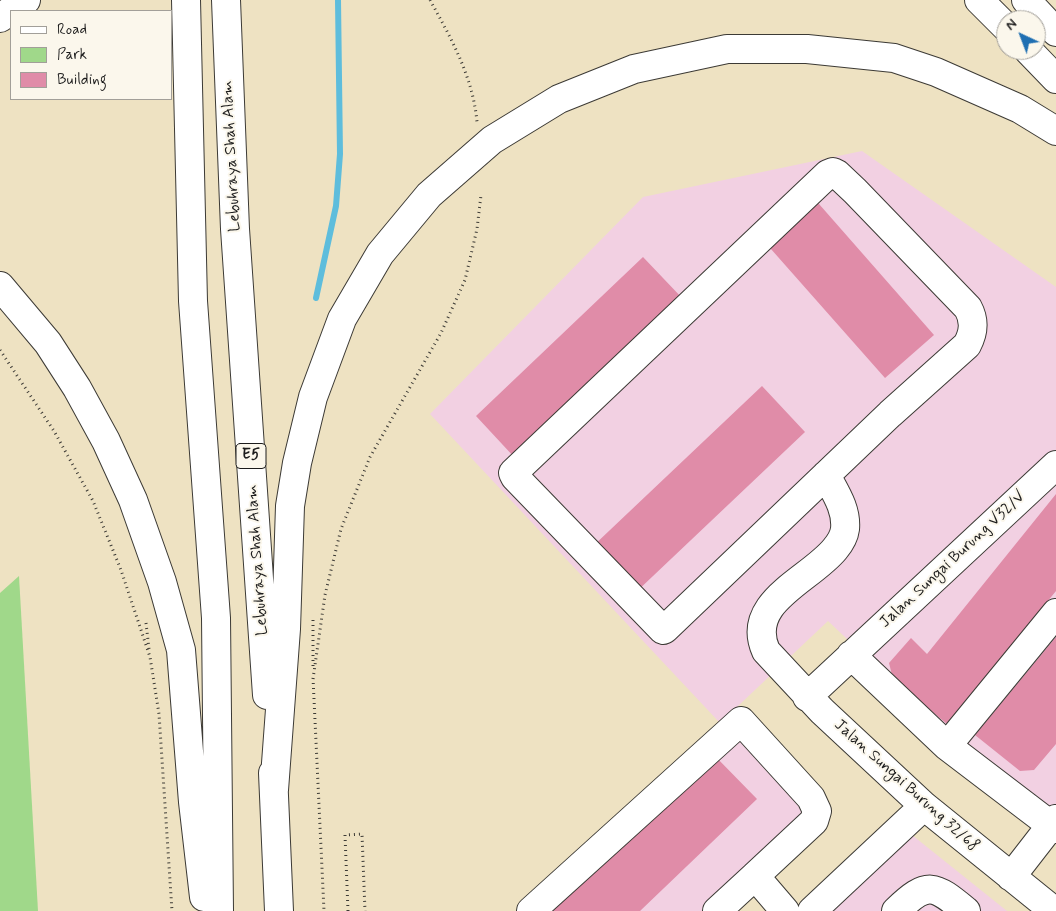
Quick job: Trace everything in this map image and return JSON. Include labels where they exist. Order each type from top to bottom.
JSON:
[{"type":"main road","points":[[12,10],[26,0]]},
{"type":"main road","points":[[186,0],[193,301],[216,618],[219,911]]},
{"type":"main road","name":"Lebuhraya Shah Alam","points":[[226,0],[236,229],[274,790],[279,911]]},
{"type":"main road","points":[[979,0],[996,17]]},
{"type":"main road","points":[[1026,0],[1056,32]]},
{"type":"main road","points":[[274,790],[286,628],[290,506],[297,463],[313,397],[342,319],[380,254],[429,195],[492,140],[559,99],[634,69],[727,49],[807,49],[894,58],[936,72],[1020,109],[1056,131]]},
{"type":"main road","points":[[1038,60],[1056,79]]},
{"type":"main road","points":[[833,172],[855,192],[968,308],[973,316],[974,325],[967,345],[826,475],[663,630],[513,473],[828,174],[833,172]]},
{"type":"main road","points":[[0,286],[48,343],[77,388],[106,441],[133,500],[162,582],[181,650],[193,802],[206,911]]},
{"type":"main road","name":"Jalan Sungai Burung V32/V","points":[[851,654],[1056,465]]},
{"type":"main road","name":"Jalan Sungai Burung 32/68","points":[[826,475],[843,509],[844,536],[829,556],[773,602],[762,622],[762,642],[766,651],[808,697],[924,806],[1054,911]]},
{"type":"main road","points":[[947,746],[1056,613]]},
{"type":"main road","points":[[808,697],[851,654],[947,746],[1054,824],[1011,877]]},
{"type":"main road","points":[[531,911],[741,721],[812,798],[817,811],[814,821],[717,911]]},
{"type":"main road","points":[[812,911],[924,806]]},
{"type":"main road","points":[[754,876],[785,911]]},
{"type":"main road","points":[[896,911],[919,891],[929,888],[943,892],[966,911]]},
{"type":"path","points":[[430,0],[452,39],[467,77],[476,104],[477,124]]},
{"type":"path","points":[[314,679],[325,595],[341,529],[370,457],[442,333],[464,280],[477,229],[481,195]]},
{"type":"path","points":[[0,350],[54,431],[93,501],[121,570],[150,657],[160,714],[172,911]]},
{"type":"path","points":[[313,620],[324,911]]},
{"type":"path","points":[[348,911],[345,835],[362,834],[365,911]]},
{"type":"shaded area","points":[[862,151],[1056,287],[1056,819],[958,744],[828,621],[720,723],[430,414],[643,197]]},
{"type":"shaded area","points":[[737,731],[803,804],[807,816],[706,911],[538,911]]},
{"type":"shaded area","points":[[912,835],[1007,911],[830,911]]},
{"type":"green space","points":[[19,576],[38,911],[0,911],[0,593]]},
{"type":"building","points":[[812,196],[934,335],[885,378],[763,240]]},
{"type":"building","points":[[643,257],[683,299],[515,458],[476,416]]},
{"type":"building","points":[[762,386],[805,432],[634,594],[591,548]]},
{"type":"building","points":[[1056,494],[1056,591],[947,724],[893,679],[889,663],[911,638],[927,654]]},
{"type":"building","points":[[1056,637],[1056,744],[1034,770],[1020,771],[975,735]]},
{"type":"building","points":[[713,754],[757,799],[640,911],[554,911],[552,909]]},
{"type":"waterway","points":[[316,298],[336,206],[340,154],[338,0]]}]
